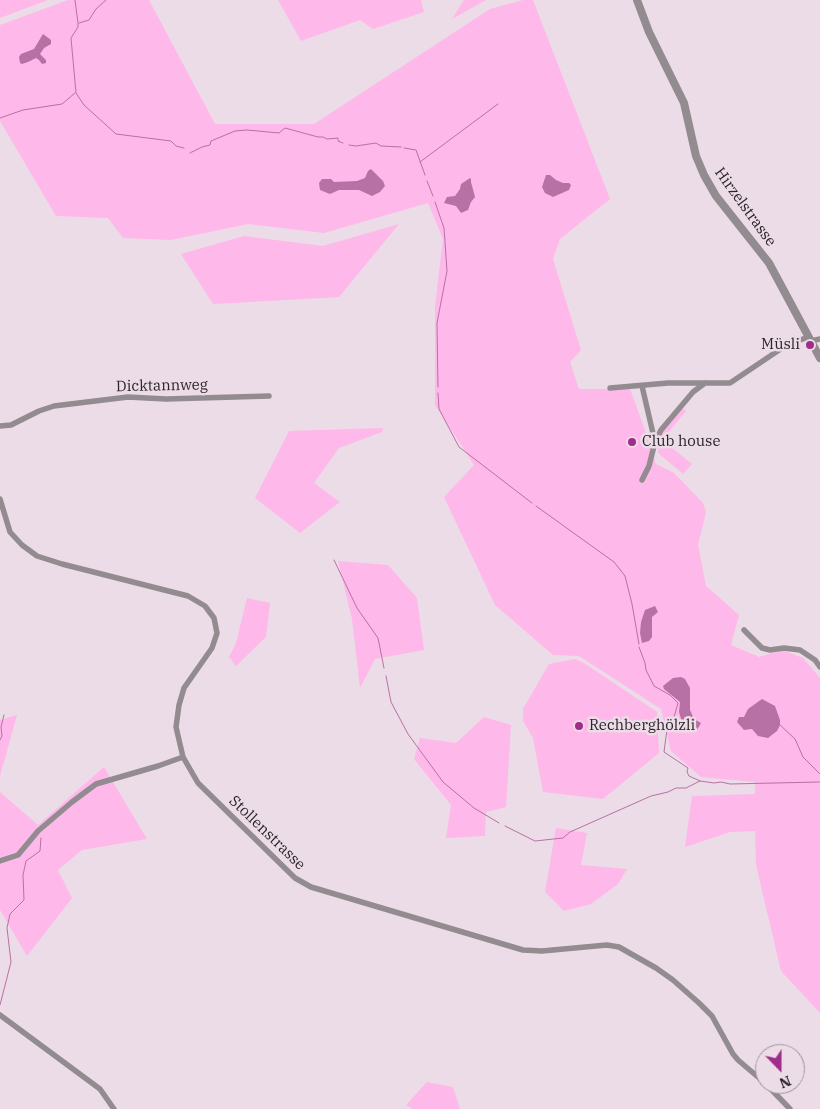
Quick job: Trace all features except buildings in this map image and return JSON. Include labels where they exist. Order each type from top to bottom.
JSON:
[{"type":"street","name":"Hirzelstrasse","points":[[637,0],[649,32],[684,103],[696,156],[704,175],[722,204],[769,263],[820,358]]},
{"type":"street","points":[[610,388],[668,383],[730,384],[788,344],[810,339],[820,339]]},
{"type":"street","points":[[642,480],[649,466],[655,442],[661,430],[693,392],[705,384]]},
{"type":"street","points":[[642,386],[653,425],[655,442]]},
{"type":"street","name":"Dicktannweg","points":[[0,426],[11,424],[54,406],[128,396],[166,399],[269,396]]},
{"type":"street","name":"Stollenstrasse","points":[[0,500],[10,532],[22,545],[37,556],[188,596],[205,606],[214,618],[217,634],[212,648],[184,688],[179,705],[176,727],[183,757],[198,783],[218,805],[302,883],[310,888],[441,925],[469,936],[524,950],[542,951],[607,946],[619,947],[649,963],[673,980],[699,1003],[712,1016],[733,1054],[755,1074]]},
{"type":"street","points":[[744,630],[762,648],[770,650],[784,648],[800,650],[815,660],[820,666]]},
{"type":"street","points":[[0,860],[18,855],[38,831],[96,784],[183,757]]},
{"type":"street","points":[[0,1015],[100,1090],[114,1109]]},
{"type":"street","name":"Stollenstrasse","points":[[776,1094],[790,1109]]},
{"type":"shaded area","points":[[0,0],[48,0],[0,18]]},
{"type":"shaded area","points":[[68,0],[149,0],[215,124],[314,124],[490,9],[523,0],[533,0],[610,199],[560,239],[553,259],[581,350],[570,362],[579,389],[630,389],[656,464],[674,473],[703,503],[706,512],[698,545],[706,586],[739,615],[731,645],[759,657],[782,650],[803,658],[820,678],[820,1013],[781,971],[756,865],[755,831],[730,832],[685,847],[692,796],[755,794],[755,782],[701,777],[671,751],[661,709],[579,656],[553,655],[495,605],[444,497],[474,465],[435,405],[435,306],[443,239],[428,203],[324,233],[248,224],[171,240],[123,238],[108,218],[56,216],[0,121],[0,25]]},
{"type":"shaded area","points":[[278,0],[421,0],[424,12],[373,29],[360,20],[301,41]]},
{"type":"shaded area","points":[[464,0],[486,0],[452,19]]},
{"type":"shaded area","points":[[43,34],[51,40],[51,44],[44,48],[40,54],[46,60],[46,63],[42,64],[36,58],[22,64],[20,63],[19,57],[21,54],[34,49]]},
{"type":"shaded area","points":[[371,169],[383,181],[385,186],[380,192],[372,196],[359,190],[339,190],[330,194],[320,190],[319,183],[322,179],[331,179],[334,182],[357,181],[365,178]]},
{"type":"shaded area","points":[[546,175],[550,175],[563,183],[569,183],[571,185],[569,190],[553,197],[545,193],[542,187]]},
{"type":"shaded area","points":[[470,178],[475,197],[468,210],[461,213],[456,206],[444,203],[447,197],[455,196],[461,184]]},
{"type":"shaded area","points":[[399,224],[339,297],[213,304],[181,254],[244,236],[323,246]]},
{"type":"shaded area","points":[[682,408],[686,411],[666,435],[668,437],[667,444],[692,464],[683,474],[658,453],[662,431]]},
{"type":"shaded area","points":[[383,428],[382,432],[339,448],[314,483],[340,502],[300,533],[255,498],[289,431]]},
{"type":"shaded area","points":[[338,561],[388,565],[417,598],[424,650],[375,659],[360,688],[352,619]]},
{"type":"shaded area","points":[[247,598],[270,603],[266,637],[236,666],[229,657],[236,643]]},
{"type":"shaded area","points":[[655,606],[658,612],[652,617],[652,637],[649,641],[642,643],[640,633],[641,622],[645,610]]},
{"type":"shaded area","points":[[575,659],[584,663],[657,712],[659,753],[603,799],[543,792],[533,738],[523,721],[523,709],[549,664]]},
{"type":"shaded area","points":[[681,677],[685,679],[690,688],[690,710],[694,719],[701,723],[697,730],[682,722],[679,712],[680,702],[663,686],[673,678]]},
{"type":"shaded area","points":[[762,699],[775,706],[780,720],[777,731],[768,738],[758,736],[752,729],[744,730],[737,722],[739,717],[744,717],[748,709]]},
{"type":"shaded area","points":[[17,715],[0,776],[0,720]]},
{"type":"shaded area","points":[[484,717],[511,725],[506,807],[486,812],[485,836],[446,838],[451,805],[414,759],[420,738],[456,743]]},
{"type":"shaded area","points":[[104,767],[147,839],[82,850],[58,870],[72,898],[27,956],[0,910],[0,792],[38,825]]},
{"type":"shaded area","points":[[556,828],[587,833],[581,865],[627,869],[618,884],[591,904],[564,911],[545,892]]},
{"type":"shaded area","points":[[427,1082],[453,1087],[460,1109],[413,1109],[406,1105]]},
{"type":"waterway","points":[[75,0],[78,27],[71,38],[76,93],[84,105],[116,134],[171,141],[176,146],[184,148]]},
{"type":"waterway","points":[[79,23],[89,20],[96,9],[106,0]]},
{"type":"waterway","points":[[0,118],[23,110],[62,104],[75,93]]},
{"type":"waterway","points":[[420,162],[498,104]]},
{"type":"waterway","points":[[190,153],[210,145],[211,141],[235,131],[247,130],[279,133],[285,128],[327,139],[338,138],[338,141],[343,143]]},
{"type":"waterway","points":[[349,145],[356,146],[376,143],[381,146],[401,147]]},
{"type":"waterway","points":[[404,148],[416,150],[425,175]]},
{"type":"waterway","points":[[427,181],[433,196]]},
{"type":"waterway","points":[[435,202],[444,228],[445,241]]},
{"type":"waterway","points":[[438,387],[437,323],[447,271],[445,242]]},
{"type":"waterway","points":[[438,393],[439,409],[459,447],[532,503]]},
{"type":"waterway","points":[[536,506],[614,562],[625,576],[639,644]]},
{"type":"waterway","points":[[334,560],[357,608],[378,638],[384,668]]},
{"type":"waterway","points":[[639,647],[646,670],[654,686],[670,695],[678,703],[672,724],[668,725],[664,752],[688,768],[689,776],[700,781],[730,784],[820,782]]},
{"type":"waterway","points":[[386,676],[391,702],[408,734],[443,782],[474,808],[499,823]]},
{"type":"waterway","points":[[0,740],[4,715]]},
{"type":"waterway","points":[[780,725],[795,739],[803,757],[820,774]]},
{"type":"waterway","points":[[505,826],[535,841],[563,838],[570,832],[651,796],[676,788],[686,788],[700,781]]},
{"type":"waterway","points":[[0,1005],[11,962],[7,928],[10,914],[24,900],[23,875],[26,861],[40,851],[41,838]]},
{"type":"place","name":"Müsli","points":[[810,345]]},
{"type":"place","name":"Club house","points":[[632,442]]},
{"type":"place","name":"Rechberghölzli","points":[[579,726]]}]
